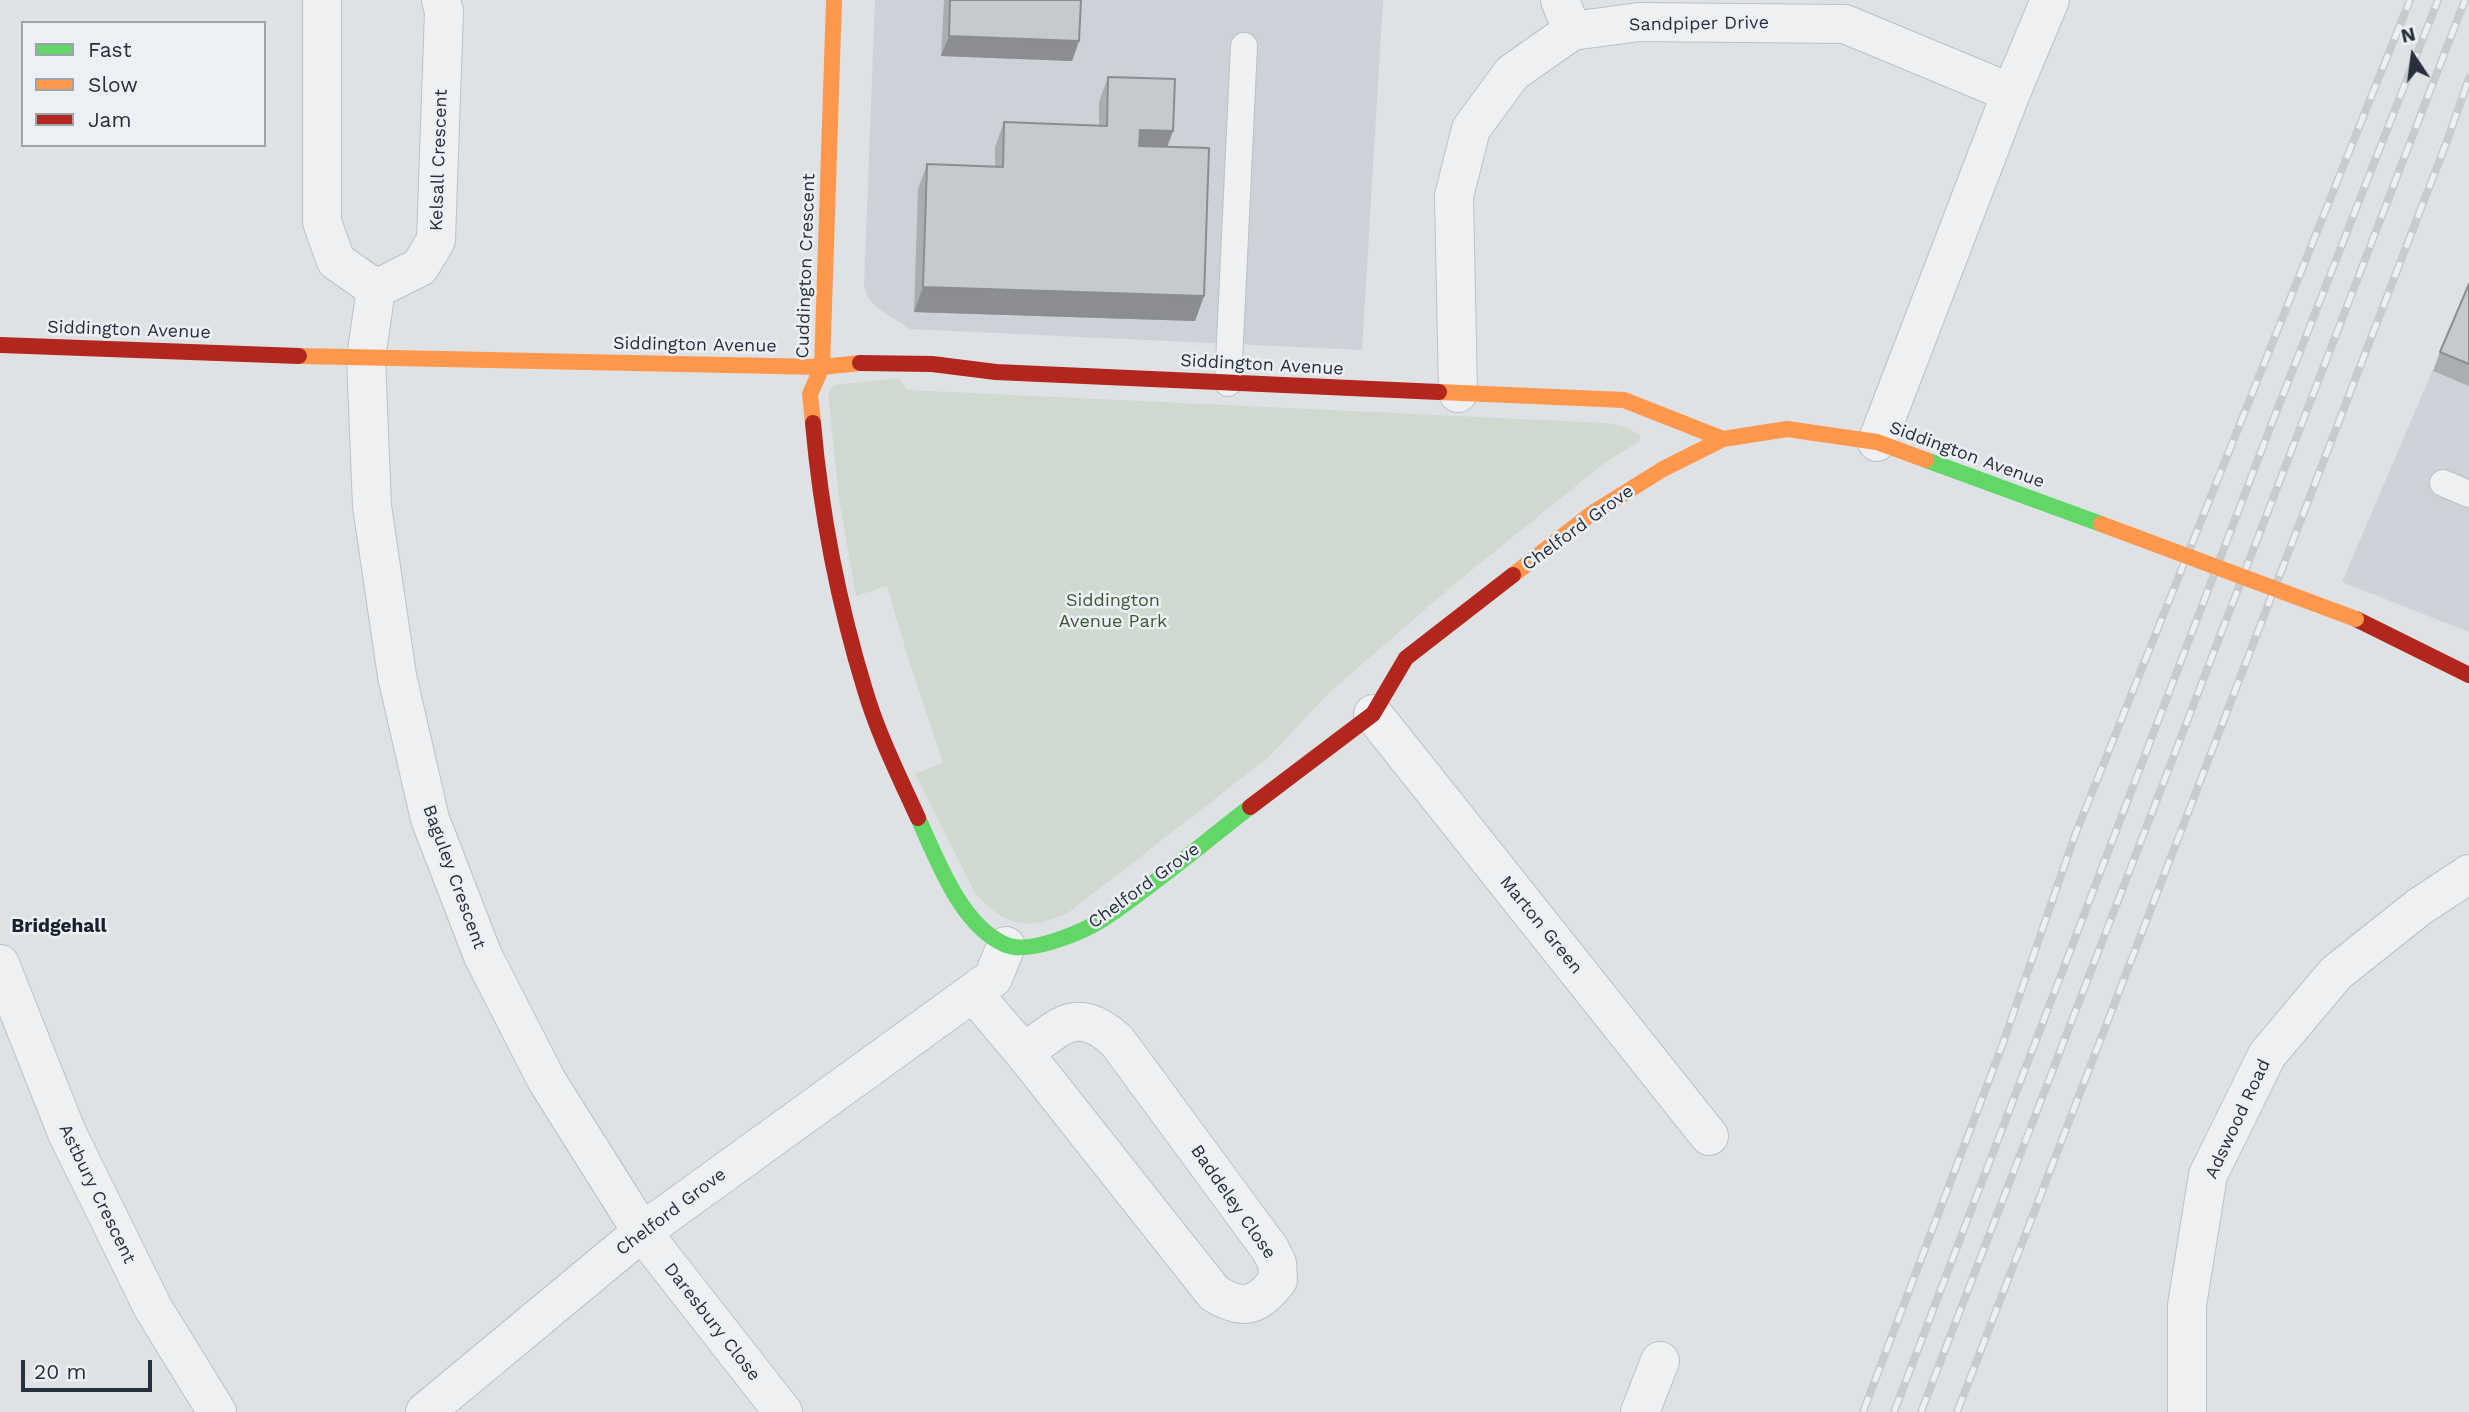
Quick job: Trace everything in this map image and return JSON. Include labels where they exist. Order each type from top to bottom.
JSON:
[{"type":"street","points":[[322,0],[322,222],[336,261],[376,289],[366,358]]},
{"type":"street","name":"Kelsall Crescent","points":[[376,289],[421,267],[436,240],[444,11],[441,0]]},
{"type":"street","name":"Cuddington Crescent","points":[[834,0],[822,367],[810,394],[818,482],[835,581],[865,691],[894,770],[953,889],[977,924],[1006,946]]},
{"type":"street","points":[[1877,442],[2011,93],[2050,0]]},
{"type":"street","name":"Sandpiper Drive","points":[[1458,393],[1454,196],[1471,129],[1512,73],[1566,16],[1639,22],[1849,12],[2011,93]]},
{"type":"street","name":"Siddington Avenue","points":[[0,345],[366,358],[822,367],[873,362],[932,364],[996,372],[1624,400],[1723,439],[1787,429],[1877,442],[2356,619],[2469,675]]},
{"type":"street","name":"Baguley Crescent","points":[[366,358],[372,506],[397,676],[430,819],[483,956],[547,1081],[642,1232]]},
{"type":"street","name":"Chelford Grove","points":[[425,1412],[642,1232],[993,978],[1006,946],[1025,947],[1066,938],[1103,919],[1373,714],[1406,658],[1591,514],[1663,469],[1723,439]]},
{"type":"street","name":"Marton Green","points":[[1373,714],[1709,1136]]},
{"type":"street","name":"Adswood Road","points":[[2187,1412],[2187,1305],[2208,1175],[2267,1055],[2336,973],[2418,907],[2469,874]]},
{"type":"street","name":"Astbury Crescent","points":[[0,964],[66,1133],[153,1308],[217,1412]]},
{"type":"street","name":"Baddeley Close","points":[[973,993],[1024,1053],[1213,1293],[1228,1302],[1246,1305],[1265,1297],[1278,1280],[1277,1263],[1270,1249],[1117,1041],[1090,1022],[1075,1021],[1062,1026],[1024,1053]]},
{"type":"street","name":"Daresbury Close","points":[[642,1232],[783,1412]]},
{"type":"street","points":[[1640,1412],[1660,1361]]},
{"type":"lane","points":[[1228,383],[1244,47]]},
{"type":"lane","points":[[2443,484],[2469,494]]},
{"type":"shaded area","points":[[875,0],[1383,0],[1362,350],[910,329],[877,308],[868,298],[864,286]]},
{"type":"shaded area","points":[[2469,285],[2469,632],[2342,582]]},
{"type":"green space","name":"Siddington Avenue Park","points":[[899,378],[907,390],[1606,423],[1623,426],[1640,435],[1640,441],[1603,464],[1451,587],[1329,693],[1269,757],[1068,913],[1029,924],[1007,919],[975,893],[915,774],[943,763],[887,586],[856,596],[839,499],[828,394],[834,385]]},
{"type":"building","points":[[950,0],[1081,0],[1079,41],[949,36]]},
{"type":"building","points":[[1108,77],[1175,79],[1173,131],[1140,130],[1139,146],[1209,148],[1204,296],[923,287],[927,164],[1003,167],[1004,122],[1107,126]]},
{"type":"building","points":[[2469,284],[2469,364],[2440,352]]},
{"type":"railway","points":[[1863,1412],[2002,1046],[2075,835],[2410,0]]},
{"type":"railway","points":[[1894,1412],[2270,428],[2438,0]]},
{"type":"railway","points":[[1921,1412],[2465,0]]},
{"type":"railway","points":[[1957,1412],[2469,78]]},
{"type":"traffic: fast","points":[[1926,460],[2101,524]]},
{"type":"traffic: fast","points":[[918,818],[942,871],[962,906],[975,922],[988,935],[1004,944],[1027,947],[1070,936],[1105,918],[1250,807]]},
{"type":"traffic: slow","points":[[813,423],[810,394],[822,367],[834,0]]},
{"type":"traffic: slow","points":[[299,356],[822,367],[860,363]]},
{"type":"traffic: slow","points":[[1439,392],[1624,400],[1723,439],[1787,429],[1877,442],[1926,460]]},
{"type":"traffic: slow","points":[[1513,575],[1591,514],[1663,469],[1723,439]]},
{"type":"traffic: slow","points":[[2101,524],[2356,619]]},
{"type":"traffic: jam","points":[[0,345],[299,356]]},
{"type":"traffic: jam","points":[[860,363],[932,364],[996,372],[1439,392]]},
{"type":"traffic: jam","points":[[813,423],[832,558],[855,657],[876,723],[918,818]]},
{"type":"traffic: jam","points":[[1250,807],[1373,714],[1406,658],[1513,575]]},
{"type":"traffic: jam","points":[[2356,619],[2469,675]]},
{"type":"district","name":"Bridgehall","points":[[59,926]]}]
